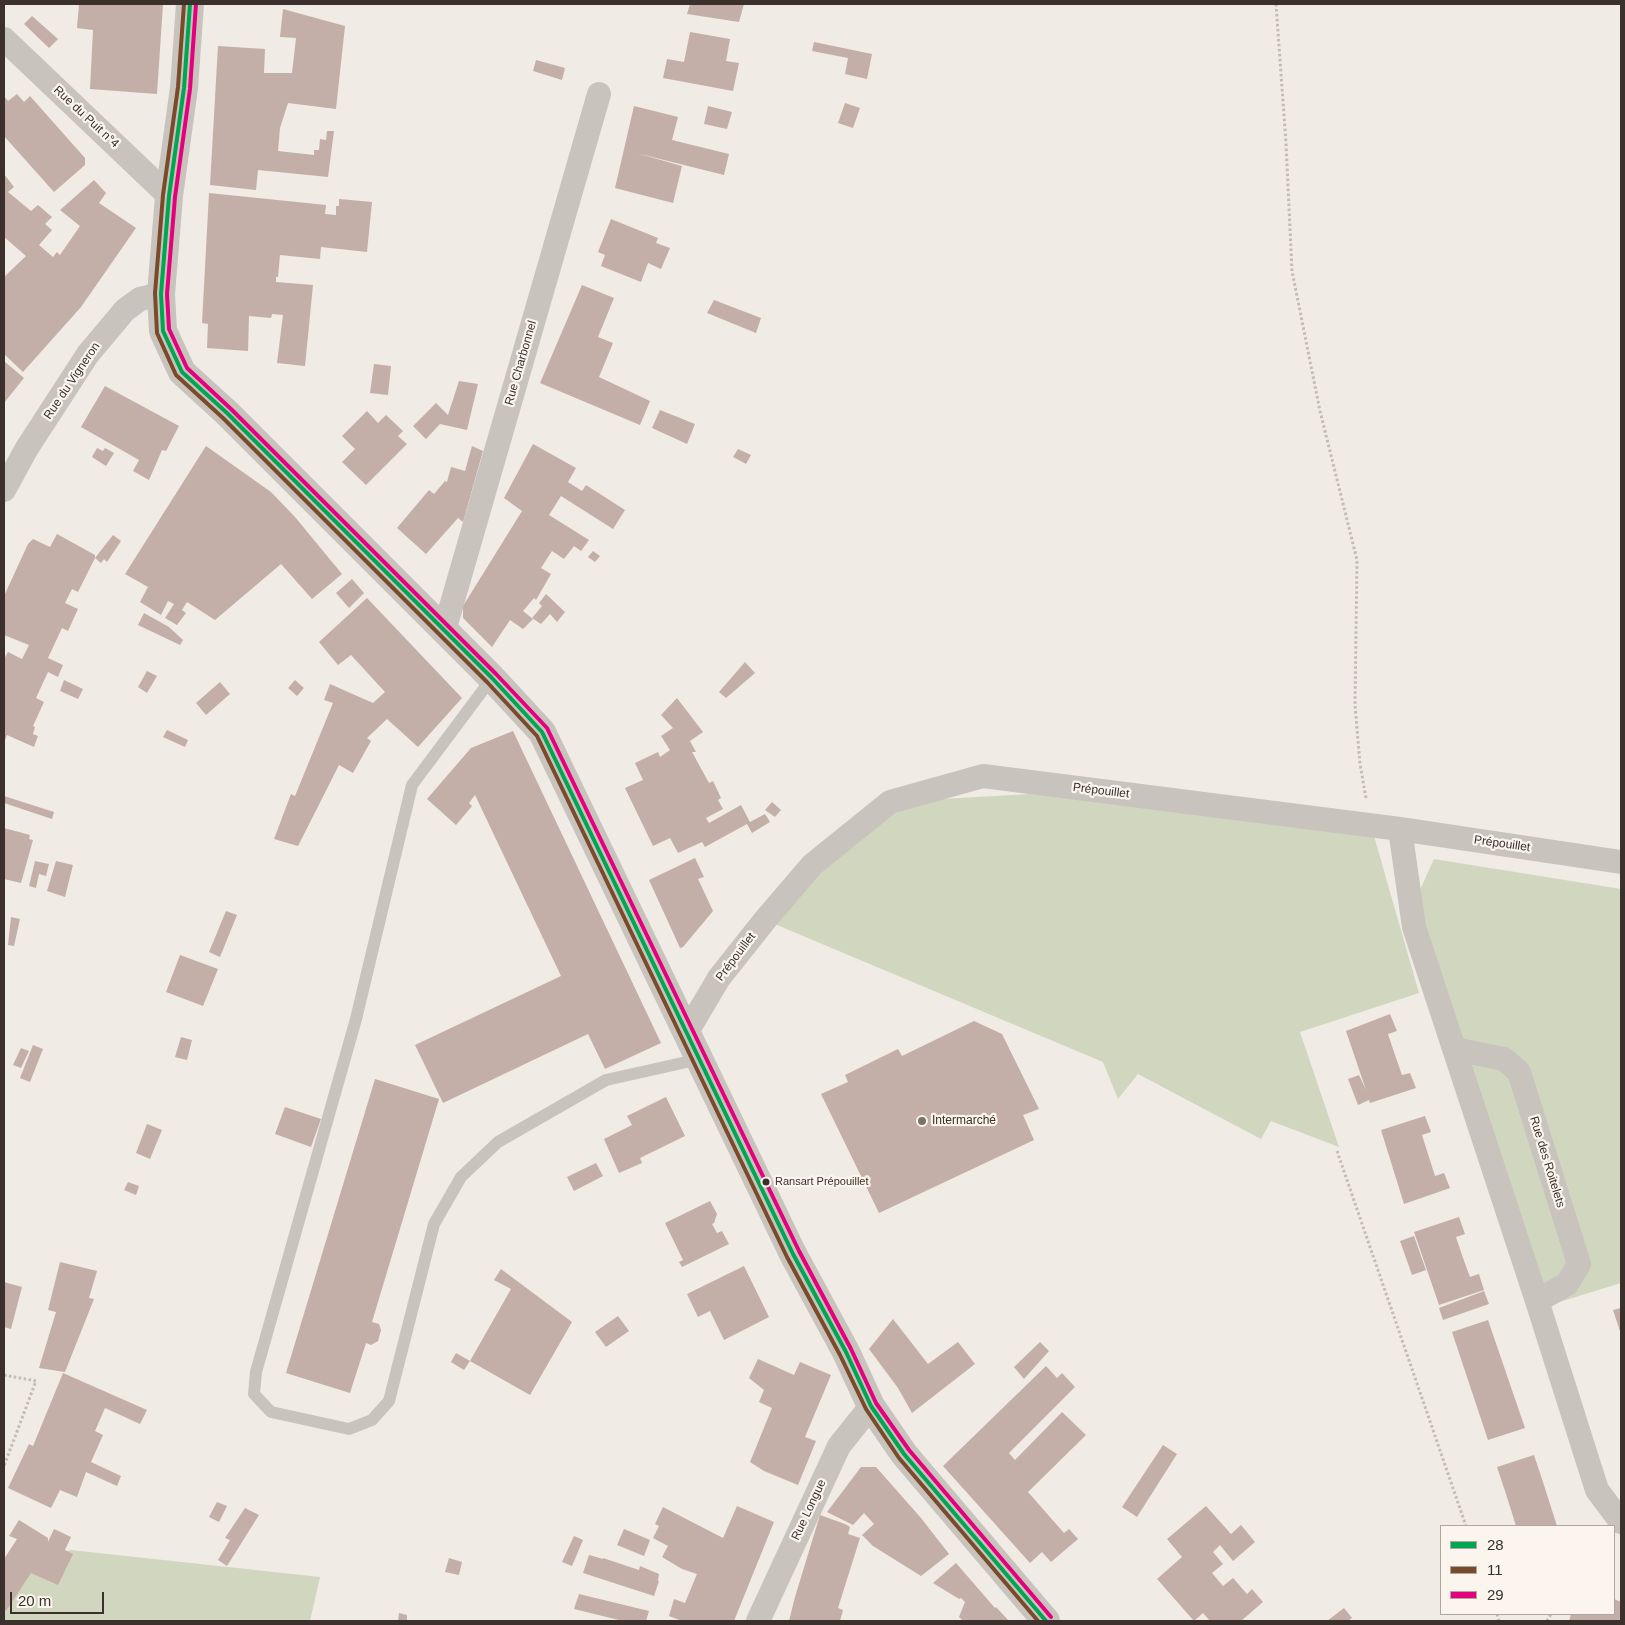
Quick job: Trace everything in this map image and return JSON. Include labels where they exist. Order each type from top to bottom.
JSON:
[{"type":"street","points":[[190,4],[184,88],[169,196],[161,294],[163,331],[182,372],[227,413],[492,678],[542,732],[794,1254],[846,1352],[871,1406],[904,1454],[1046,1621]]},
{"type":"street","name":"Rue du Puit n°4","points":[[4,39],[169,196]]},
{"type":"street","name":"Rue Charbonnel","points":[[444,631],[599,94]]},
{"type":"street","name":"Rue du Vigneron","points":[[4,490],[27,448],[88,354],[126,310],[140,299],[161,294]]},
{"type":"street","name":"Prépouillet","points":[[687,1032],[719,978],[764,920],[812,865],[890,802],[983,776],[1371,825],[1621,862]]},
{"type":"street","points":[[1400,829],[1414,928],[1597,1490],[1621,1522]]},
{"type":"street","name":"Rue des Roitelets","points":[[1454,1049],[1504,1060],[1519,1072],[1579,1264],[1567,1284],[1537,1301]]},
{"type":"street","name":"Rue Longue","points":[[758,1621],[839,1446],[871,1406]]},
{"type":"lane","points":[[492,678],[412,785],[356,1019],[256,1372],[254,1394],[272,1412],[349,1429],[372,1420],[389,1401],[434,1224],[461,1177],[498,1142],[606,1080],[700,1059]]},
{"type":"path","points":[[1276,4],[1286,143],[1292,271],[1320,411],[1357,560],[1355,705],[1360,764],[1371,825]]},
{"type":"path","points":[[1337,1151],[1466,1525]]},
{"type":"path","points":[[4,1374],[36,1381],[4,1466]]},
{"type":"green space","points":[[1030,794],[1374,836],[1419,993],[1300,1032],[1339,1147],[1271,1121],[1261,1139],[1138,1074],[1118,1099],[1103,1062],[765,920],[890,802]]},
{"type":"green space","points":[[1434,859],[1621,889],[1621,1283],[1540,1308],[1411,910]]},
{"type":"green space","points":[[71,1550],[320,1577],[310,1621],[4,1621],[4,1571]]},
{"type":"building","points":[[79,4],[163,4],[157,94],[90,89],[93,30],[77,28]]},
{"type":"building","points":[[690,4],[744,4],[739,22],[687,14]]},
{"type":"building","points":[[283,9],[345,26],[336,109],[288,103],[280,128],[278,151],[314,155],[314,150],[319,150],[320,139],[326,140],[327,131],[334,131],[328,177],[258,170],[256,190],[210,185],[218,46],[265,49],[264,73],[292,73],[296,38],[280,37]]},
{"type":"building","points":[[32,16],[58,39],[49,48],[24,24]]},
{"type":"building","points":[[690,32],[730,39],[726,61],[739,63],[733,91],[663,78],[667,59],[684,62]]},
{"type":"building","points":[[814,42],[872,54],[867,79],[845,74],[848,58],[812,51]]},
{"type":"building","points":[[536,60],[565,68],[562,80],[533,71]]},
{"type":"building","points":[[17,94],[24,102],[30,96],[85,158],[85,165],[54,192],[4,136],[4,96],[8,101]]},
{"type":"building","points":[[845,103],[860,108],[853,128],[838,123]]},
{"type":"building","points":[[634,106],[678,117],[672,140],[729,154],[724,175],[636,153],[682,166],[673,203],[615,188]]},
{"type":"building","points":[[708,106],[732,112],[727,129],[704,124]]},
{"type":"building","points":[[4,174],[14,187],[8,192],[31,211],[38,205],[52,217],[45,224],[52,230],[39,245],[53,257],[57,252],[60,255],[80,226],[60,210],[94,180],[106,193],[99,203],[136,228],[81,307],[23,372],[4,354],[4,277],[26,256],[4,237]]},
{"type":"building","points":[[209,193],[326,205],[325,214],[336,215],[336,206],[339,206],[339,199],[372,202],[367,252],[321,247],[320,259],[280,255],[276,282],[313,285],[305,366],[277,363],[283,315],[272,314],[271,318],[249,316],[248,351],[207,348],[208,324],[202,323]]},
{"type":"building","points":[[611,219],[658,238],[656,243],[670,248],[661,269],[648,263],[641,282],[601,266],[605,255],[598,252]]},
{"type":"building","points":[[582,285],[614,298],[598,337],[613,343],[599,377],[650,401],[640,425],[540,383]]},
{"type":"building","points":[[714,300],[761,318],[756,333],[707,313]]},
{"type":"building","points":[[4,361],[24,378],[4,403]]},
{"type":"building","points":[[374,364],[391,366],[388,395],[370,393]]},
{"type":"building","points":[[459,381],[478,384],[467,430],[440,424],[426,439],[413,426],[436,403],[448,415]]},
{"type":"building","points":[[105,386],[179,426],[166,451],[162,450],[149,480],[133,471],[139,460],[81,427]]},
{"type":"building","points":[[660,410],[695,424],[687,444],[652,428]]},
{"type":"building","points":[[367,411],[378,423],[386,415],[403,431],[398,436],[407,444],[366,485],[342,462],[355,449],[342,436]]},
{"type":"building","points":[[533,444],[576,468],[568,482],[582,491],[586,485],[625,510],[613,529],[561,496],[549,515],[589,540],[581,551],[574,546],[564,559],[552,551],[541,568],[551,574],[536,600],[534,598],[523,611],[533,619],[523,629],[510,620],[492,647],[463,618],[463,606],[522,511],[504,498]]},
{"type":"building","points":[[206,446],[271,492],[295,517],[342,574],[312,599],[281,564],[215,620],[187,602],[182,610],[186,613],[177,625],[165,618],[174,604],[168,601],[161,615],[140,602],[148,587],[125,574]]},
{"type":"building","points":[[472,446],[483,451],[463,522],[458,518],[426,554],[397,528],[429,490],[434,494],[445,481],[447,482],[451,467],[465,471]]},
{"type":"building","points":[[97,448],[103,451],[105,448],[114,453],[106,466],[92,457]]},
{"type":"building","points":[[738,449],[751,455],[746,464],[733,457]]},
{"type":"building","points":[[57,534],[95,555],[95,558],[78,592],[72,589],[65,603],[78,609],[68,631],[62,628],[48,658],[63,665],[58,677],[48,672],[36,698],[44,702],[33,726],[35,727],[33,734],[38,736],[34,747],[7,735],[4,743],[4,659],[8,652],[22,659],[29,645],[4,635],[4,596],[28,544],[33,539],[50,547]]},
{"type":"building","points":[[113,535],[121,541],[107,562],[104,559],[101,563],[95,558]]},
{"type":"building","points":[[593,551],[600,556],[595,562],[588,557]]},
{"type":"building","points":[[352,579],[364,593],[349,608],[336,593]]},
{"type":"building","points":[[546,594],[565,612],[557,622],[550,614],[541,624],[532,618],[542,606],[539,603]]},
{"type":"building","points":[[367,598],[462,698],[418,747],[387,719],[367,738],[371,741],[353,773],[339,765],[298,846],[274,839],[291,794],[295,796],[333,703],[324,700],[330,684],[373,703],[385,692],[351,655],[338,665],[319,642]]},
{"type":"building","points":[[144,613],[169,627],[183,640],[180,645],[138,625]]},
{"type":"building","points":[[745,662],[755,673],[726,698],[719,692]]},
{"type":"building","points":[[147,671],[157,676],[147,693],[138,687]]},
{"type":"building","points":[[64,680],[83,689],[78,699],[60,691]]},
{"type":"building","points":[[295,680],[304,688],[297,696],[288,688]]},
{"type":"building","points":[[220,682],[230,694],[206,715],[196,703]]},
{"type":"building","points":[[677,698],[703,732],[690,741],[696,752],[692,752],[709,783],[713,781],[721,798],[718,800],[723,809],[706,818],[709,823],[741,805],[750,822],[765,814],[770,822],[752,833],[747,824],[705,847],[702,842],[678,853],[670,838],[653,846],[625,788],[643,780],[635,763],[658,752],[660,757],[670,750],[661,736],[673,728],[661,715]]},
{"type":"building","points":[[167,730],[188,740],[185,747],[163,737]]},
{"type":"building","points":[[513,731],[661,1043],[605,1069],[588,1034],[443,1103],[415,1045],[561,976],[475,795],[469,803],[472,806],[456,825],[427,799],[471,748]]},
{"type":"building","points":[[4,796],[54,812],[52,819],[4,803]]},
{"type":"building","points":[[772,802],[781,810],[775,817],[765,810]]},
{"type":"building","points":[[4,828],[30,835],[29,839],[33,840],[21,883],[4,879]]},
{"type":"building","points":[[695,858],[704,877],[698,879],[713,911],[683,947],[680,948],[649,880]]},
{"type":"building","points":[[35,861],[49,864],[46,876],[39,874],[36,888],[29,886]]},
{"type":"building","points":[[56,861],[73,865],[65,897],[47,891]]},
{"type":"building","points":[[226,911],[237,915],[220,957],[209,952]]},
{"type":"building","points":[[11,917],[20,919],[14,946],[8,945]]},
{"type":"building","points":[[180,955],[218,969],[203,1006],[166,992]]},
{"type":"building","points":[[1390,1014],[1397,1031],[1388,1034],[1402,1075],[1410,1073],[1416,1088],[1370,1103],[1369,1100],[1358,1105],[1348,1079],[1359,1075],[1366,1090],[1346,1031]]},
{"type":"building","name":"Intermarché","points":[[974,1021],[1002,1034],[1039,1109],[1023,1115],[1034,1140],[879,1213],[821,1094],[848,1082],[845,1075],[898,1049],[902,1056]]},
{"type":"building","points":[[181,1037],[192,1040],[187,1060],[175,1057]]},
{"type":"building","points":[[33,1045],[43,1049],[30,1082],[20,1078]]},
{"type":"building","points":[[21,1048],[29,1051],[21,1068],[13,1065]]},
{"type":"building","points":[[375,1079],[439,1099],[372,1322],[379,1324],[381,1330],[378,1341],[371,1345],[366,1343],[350,1393],[286,1373]]},
{"type":"building","points":[[666,1097],[685,1136],[640,1158],[642,1163],[619,1173],[604,1139],[632,1125],[627,1116]]},
{"type":"building","points":[[285,1107],[321,1119],[311,1147],[275,1134]]},
{"type":"building","points":[[1425,1116],[1431,1132],[1422,1135],[1435,1176],[1444,1173],[1450,1188],[1404,1204],[1381,1130]]},
{"type":"building","points":[[147,1124],[162,1130],[150,1159],[136,1153]]},
{"type":"building","points":[[596,1163],[603,1176],[574,1191],[567,1177]]},
{"type":"building","points":[[128,1182],[139,1186],[136,1195],[124,1190]]},
{"type":"building","points":[[710,1201],[717,1214],[712,1224],[717,1233],[722,1231],[729,1244],[682,1267],[679,1262],[683,1260],[665,1223]]},
{"type":"building","points":[[1459,1217],[1465,1234],[1456,1237],[1463,1258],[1470,1277],[1479,1274],[1484,1290],[1439,1305],[1414,1232]]},
{"type":"building","points":[[1414,1236],[1426,1270],[1412,1275],[1400,1241]]},
{"type":"building","points":[[60,1262],[97,1271],[89,1298],[94,1299],[65,1372],[39,1368],[56,1312],[48,1310]]},
{"type":"building","points":[[744,1266],[769,1317],[724,1340],[710,1311],[698,1317],[687,1294]]},
{"type":"building","points":[[501,1269],[572,1322],[530,1395],[470,1361],[511,1289],[494,1280]]},
{"type":"building","points":[[4,1282],[22,1287],[11,1329],[4,1327]]},
{"type":"building","points":[[1484,1291],[1489,1304],[1443,1320],[1439,1308]]},
{"type":"building","points":[[1621,1308],[1621,1334],[1613,1310]]},
{"type":"building","points":[[618,1316],[629,1331],[606,1347],[595,1332]]},
{"type":"building","points":[[893,1319],[928,1364],[958,1342],[975,1364],[912,1413],[898,1388],[869,1349]]},
{"type":"building","points":[[1488,1320],[1525,1428],[1488,1440],[1452,1332]]},
{"type":"building","points":[[1040,1342],[1049,1351],[1024,1379],[1014,1367]]},
{"type":"building","points":[[456,1353],[470,1361],[464,1370],[451,1362]]},
{"type":"building","points":[[758,1359],[794,1375],[800,1362],[831,1375],[805,1437],[816,1441],[798,1485],[764,1471],[750,1462],[772,1408],[759,1402],[764,1390],[749,1378]]},
{"type":"building","points":[[1046,1366],[1057,1378],[1062,1373],[1075,1387],[1009,1453],[1015,1460],[1062,1412],[1086,1435],[1028,1492],[1064,1533],[1069,1529],[1078,1539],[1051,1562],[1042,1552],[1030,1563],[943,1466]]},
{"type":"building","points":[[63,1373],[147,1410],[140,1424],[105,1408],[95,1431],[103,1435],[91,1462],[121,1476],[117,1486],[86,1472],[77,1497],[60,1490],[51,1508],[8,1488],[29,1444],[33,1446]]},
{"type":"building","points":[[1163,1445],[1177,1454],[1137,1517],[1122,1507]]},
{"type":"building","points":[[1534,1455],[1557,1525],[1516,1525],[1497,1467]]},
{"type":"building","points":[[861,1467],[876,1467],[921,1518],[949,1554],[921,1576],[873,1546],[862,1535],[874,1524],[864,1513],[853,1525],[827,1512]]},
{"type":"building","points":[[217,1502],[227,1506],[219,1522],[209,1517]]},
{"type":"building","points":[[737,1506],[774,1522],[734,1621],[682,1621],[669,1616],[674,1599],[685,1603],[697,1574],[682,1569],[662,1557],[668,1546],[653,1538],[659,1526],[655,1524],[663,1507],[723,1538]]},
{"type":"building","points":[[1206,1506],[1231,1534],[1241,1525],[1255,1542],[1233,1561],[1220,1545],[1213,1552],[1223,1564],[1212,1573],[1223,1586],[1233,1578],[1247,1594],[1252,1589],[1263,1602],[1241,1621],[1210,1621],[1203,1613],[1194,1621],[1157,1579],[1182,1557],[1167,1539]]},
{"type":"building","points":[[245,1508],[259,1515],[227,1566],[218,1560],[230,1540],[225,1538]]},
{"type":"building","points":[[820,1515],[845,1524],[850,1527],[848,1534],[860,1538],[838,1608],[843,1610],[840,1621],[789,1621],[795,1597]]},
{"type":"building","points":[[19,1520],[48,1538],[48,1542],[54,1529],[71,1537],[65,1550],[73,1554],[58,1585],[31,1573],[6,1611],[4,1609],[4,1559],[17,1539],[9,1536]]},
{"type":"building","points":[[624,1529],[650,1540],[644,1556],[617,1545]]},
{"type":"building","points":[[574,1536],[583,1540],[572,1566],[562,1562]]},
{"type":"building","points":[[589,1555],[639,1570],[640,1566],[659,1574],[659,1581],[654,1596],[583,1573]]},
{"type":"building","points":[[449,1558],[462,1562],[459,1575],[445,1572]]},
{"type":"building","points":[[956,1563],[995,1608],[1009,1621],[963,1621],[959,1617],[965,1602],[933,1583]]},
{"type":"building","points":[[579,1594],[649,1611],[646,1621],[623,1621],[574,1609]]},
{"type":"building","points":[[1615,1599],[1621,1602],[1621,1621],[1569,1621],[1571,1615],[1615,1615]]},
{"type":"building","points":[[1344,1608],[1352,1618],[1348,1621],[1327,1621]]},
{"type":"building","points":[[399,1613],[407,1615],[407,1621],[398,1621]]},
{"type":"transit line","name":"11","points":[[184,4],[178,87],[163,195],[155,293],[157,333],[176,375],[223,418],[487,682],[537,736],[787,1257],[840,1355],[866,1409],[899,1458],[1038,1621]]},
{"type":"transit line","name":"28","points":[[190,4],[184,88],[169,196],[161,294],[163,331],[182,372],[227,413],[492,678],[542,732],[793,1254],[846,1352],[871,1406],[904,1454],[1046,1621]]},
{"type":"transit line","name":"29","points":[[196,4],[190,89],[175,197],[167,294],[169,329],[187,368],[231,409],[496,674],[547,728],[799,1251],[851,1349],[876,1403],[909,1450],[1051,1617]]},
{"type":"place","name":"Intermarché","points":[[922,1121]]},
{"type":"place","name":"Ransart Prépouillet","points":[[766,1182]]}]
